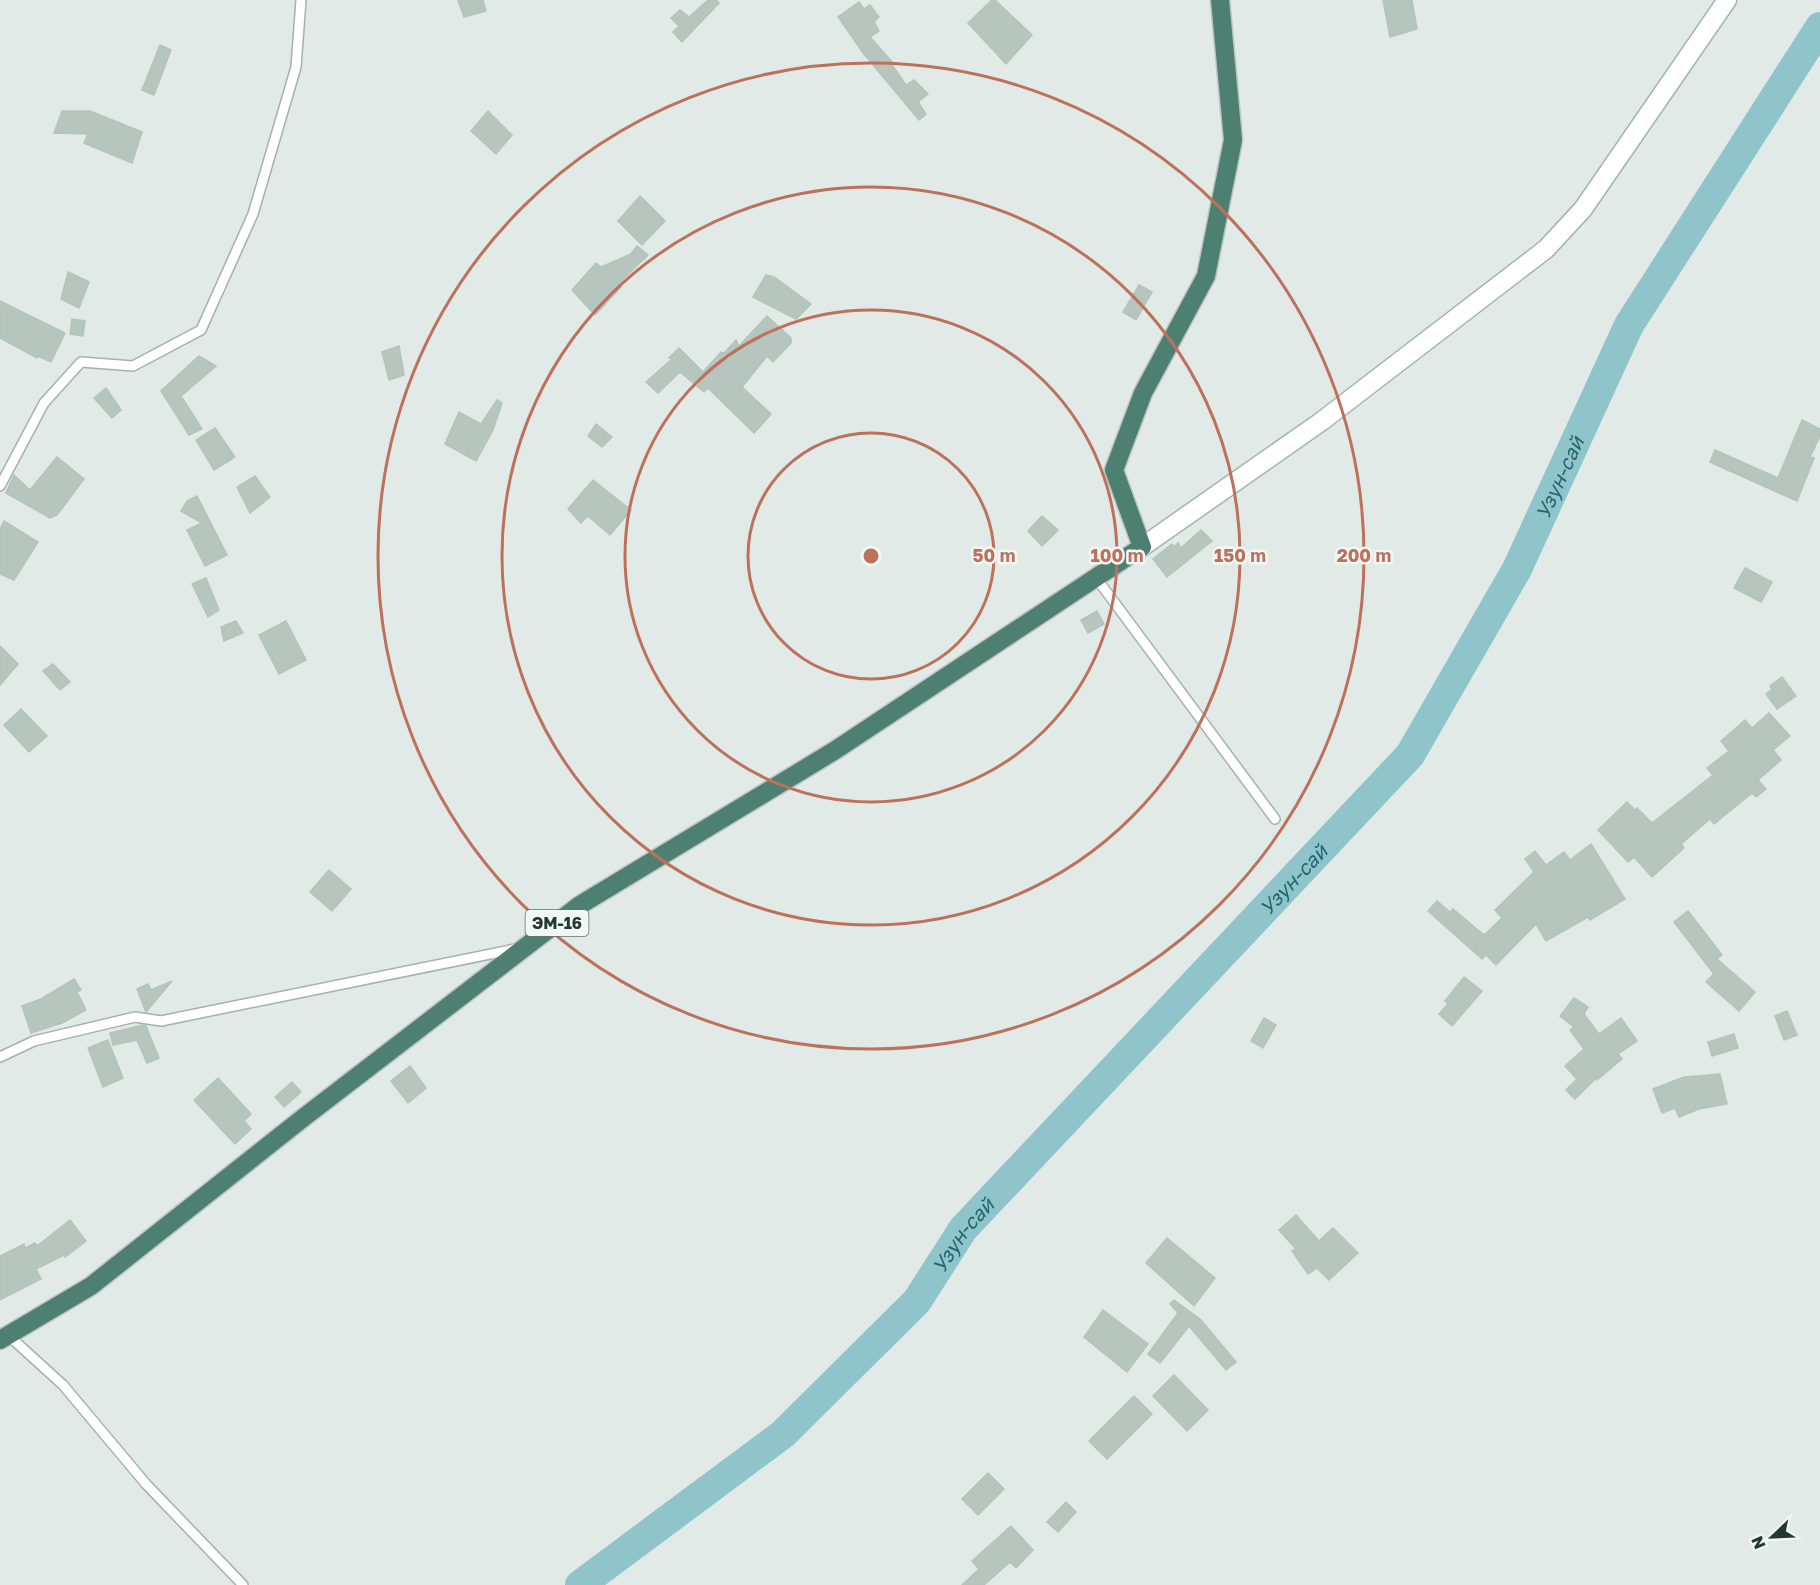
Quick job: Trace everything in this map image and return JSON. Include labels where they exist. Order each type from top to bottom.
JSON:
[{"type":"highway","points":[[1142,547],[1114,470],[1143,393],[1206,276],[1233,140],[1220,0]]},
{"type":"highway","name":"ЭМ-16","points":[[4,1337],[91,1286],[303,1118],[580,905],[834,752],[1142,547]]},
{"type":"main road","name":"ЭМ-16","points":[[1142,547],[1322,421],[1546,249],[1583,209],[1726,0]]},
{"type":"lane","points":[[0,486],[44,403],[81,362],[133,366],[201,330],[253,214],[296,67],[301,0]]},
{"type":"lane","points":[[1097,579],[1275,819]]},
{"type":"lane","points":[[0,1058],[34,1041],[135,1017],[161,1021],[525,947]]},
{"type":"lane","points":[[4,1337],[63,1385],[146,1484],[243,1585]]},
{"type":"building","points":[[458,0],[483,0],[486,11],[464,17]]},
{"type":"building","points":[[708,0],[716,0],[719,3],[682,42],[673,32],[679,26],[671,18],[680,10],[689,17]]},
{"type":"building","points":[[992,0],[995,0],[1032,35],[1006,64],[968,23]]},
{"type":"building","points":[[1383,0],[1412,0],[1417,29],[1390,37]]},
{"type":"building","points":[[859,2],[864,9],[870,5],[879,17],[874,22],[879,31],[870,37],[894,64],[892,65],[906,85],[914,80],[928,94],[918,102],[926,114],[919,120],[864,54],[838,17]]},
{"type":"building","points":[[160,45],[171,50],[154,95],[142,90]]},
{"type":"building","points":[[62,111],[90,111],[142,132],[132,163],[84,143],[88,134],[54,133]]},
{"type":"building","points":[[488,111],[512,135],[496,154],[471,131]]},
{"type":"building","points":[[640,196],[665,221],[642,245],[618,221]]},
{"type":"building","points":[[637,246],[648,255],[618,284],[621,287],[595,315],[572,290],[596,263],[601,267],[631,254]]},
{"type":"building","points":[[68,272],[89,282],[79,308],[61,299]]},
{"type":"building","points":[[766,275],[774,277],[811,304],[796,319],[753,297]]},
{"type":"building","points":[[1139,285],[1152,292],[1136,320],[1123,312]]},
{"type":"building","points":[[0,301],[65,333],[51,362],[38,356],[37,358],[0,338]]},
{"type":"building","points":[[767,316],[791,338],[791,343],[773,362],[767,356],[742,387],[771,414],[754,433],[708,388],[704,392],[680,372],[658,393],[646,382],[672,359],[669,358],[679,348],[703,372],[721,352],[724,353],[736,340],[739,346]]},
{"type":"building","points":[[72,319],[85,321],[83,336],[70,334]]},
{"type":"building","points":[[399,346],[404,375],[389,380],[382,352]]},
{"type":"building","points":[[199,356],[216,366],[181,396],[202,429],[189,435],[161,391]]},
{"type":"building","points":[[106,388],[121,410],[112,418],[94,398]]},
{"type":"building","points":[[497,400],[502,403],[493,430],[476,461],[445,444],[459,412],[481,424]]},
{"type":"building","points":[[1802,420],[1820,429],[1820,436],[1810,457],[1814,458],[1797,501],[1710,462],[1715,450],[1778,478]]},
{"type":"building","points":[[596,424],[612,437],[602,447],[588,436]]},
{"type":"building","points":[[215,428],[235,457],[214,470],[196,440]]},
{"type":"building","points":[[57,457],[84,479],[57,515],[50,518],[6,493],[14,475],[30,490]]},
{"type":"building","points":[[255,476],[270,497],[250,513],[237,487]]},
{"type":"building","points":[[593,480],[631,510],[610,535],[588,516],[581,523],[568,509]]},
{"type":"building","points":[[197,496],[227,555],[205,566],[187,530],[202,523],[181,511],[187,501]]},
{"type":"building","points":[[1042,516],[1058,530],[1042,546],[1028,531]]},
{"type":"building","points":[[4,521],[38,542],[14,580],[0,574],[0,529]]},
{"type":"building","points":[[1201,530],[1212,541],[1167,577],[1153,559],[1172,544],[1174,547],[1178,543],[1181,548]]},
{"type":"building","points":[[1745,568],[1772,582],[1761,602],[1734,588]]},
{"type":"building","points":[[206,578],[219,610],[208,617],[192,584]]},
{"type":"building","points":[[1097,611],[1104,624],[1088,633],[1081,620]]},
{"type":"building","points":[[236,621],[243,633],[224,641],[221,627]]},
{"type":"building","points":[[286,621],[306,660],[279,674],[259,635]]},
{"type":"building","points":[[0,646],[18,664],[0,685]]},
{"type":"building","points":[[53,664],[70,682],[60,690],[43,671]]},
{"type":"building","points":[[1782,677],[1796,696],[1777,709],[1766,694],[1772,689],[1770,686]]},
{"type":"building","points":[[21,709],[47,736],[29,752],[4,725]]},
{"type":"building","points":[[1769,713],[1790,736],[1773,750],[1781,760],[1758,780],[1766,789],[1756,797],[1752,793],[1714,824],[1710,819],[1681,844],[1684,848],[1652,877],[1634,857],[1628,862],[1598,830],[1627,802],[1635,810],[1637,808],[1652,823],[1713,775],[1707,768],[1729,751],[1721,741],[1745,720],[1752,728]]},
{"type":"building","points":[[1591,844],[1625,899],[1590,920],[1588,917],[1546,941],[1536,924],[1496,965],[1486,955],[1482,959],[1428,911],[1437,901],[1450,912],[1453,909],[1484,935],[1502,918],[1495,910],[1534,872],[1525,859],[1535,851],[1546,865],[1564,852],[1570,860]]},
{"type":"building","points":[[329,870],[351,889],[332,911],[310,892]]},
{"type":"building","points":[[1688,911],[1722,955],[1717,959],[1755,992],[1739,1011],[1706,982],[1714,974],[1674,922]]},
{"type":"building","points":[[1464,977],[1482,991],[1452,1026],[1439,1014],[1448,1004],[1445,1001]]},
{"type":"building","points":[[74,979],[81,990],[77,992],[86,1010],[62,1023],[31,1033],[22,1006],[41,999]]},
{"type":"building","points":[[172,981],[146,1012],[137,989],[148,984],[151,990]]},
{"type":"building","points":[[1574,998],[1588,1007],[1584,1014],[1599,1034],[1621,1018],[1637,1041],[1618,1054],[1622,1059],[1597,1080],[1596,1078],[1575,1099],[1566,1090],[1577,1079],[1565,1066],[1584,1049],[1570,1030],[1574,1027],[1560,1016]]},
{"type":"building","points":[[1787,1011],[1797,1035],[1784,1040],[1775,1016]]},
{"type":"building","points":[[1264,1018],[1276,1025],[1263,1048],[1251,1041]]},
{"type":"building","points":[[146,1026],[159,1058],[147,1063],[137,1040],[113,1045],[110,1033]]},
{"type":"building","points":[[1734,1034],[1738,1048],[1712,1056],[1708,1042]]},
{"type":"building","points":[[108,1040],[123,1078],[103,1087],[88,1048]]},
{"type":"building","points":[[410,1066],[426,1088],[408,1103],[391,1081]]},
{"type":"building","points":[[1720,1074],[1727,1104],[1699,1109],[1679,1117],[1675,1108],[1662,1113],[1653,1089],[1684,1077]]},
{"type":"building","points":[[218,1078],[251,1114],[244,1121],[251,1129],[235,1144],[194,1100]]},
{"type":"building","points":[[292,1082],[301,1092],[284,1107],[275,1097]]},
{"type":"building","points":[[1296,1215],[1319,1241],[1333,1228],[1358,1253],[1329,1280],[1317,1268],[1308,1274],[1292,1251],[1296,1249],[1279,1230]]},
{"type":"building","points":[[70,1220],[86,1241],[65,1257],[64,1255],[36,1269],[41,1279],[0,1300],[0,1256],[24,1244],[25,1248],[35,1243],[37,1246]]},
{"type":"building","points":[[1167,1238],[1215,1278],[1194,1306],[1146,1263]]},
{"type":"building","points":[[1174,1300],[1200,1319],[1236,1362],[1226,1370],[1189,1326],[1160,1363],[1148,1354],[1178,1313],[1170,1304]]},
{"type":"building","points":[[1103,1310],[1148,1344],[1127,1372],[1084,1337]]},
{"type":"building","points":[[1174,1375],[1208,1410],[1187,1431],[1153,1396]]},
{"type":"building","points":[[1134,1396],[1152,1414],[1107,1459],[1089,1441]]},
{"type":"building","points":[[988,1473],[1004,1489],[978,1515],[962,1499]]},
{"type":"building","points":[[1066,1502],[1076,1512],[1058,1532],[1047,1522]]},
{"type":"building","points":[[1011,1526],[1033,1550],[1016,1568],[1010,1562],[984,1585],[962,1585],[979,1569],[972,1561]]},
{"type":"waterway","name":"Узун-сай","points":[[580,1585],[783,1434],[917,1301],[963,1229],[1410,755],[1517,569],[1629,325],[1820,27]]}]
